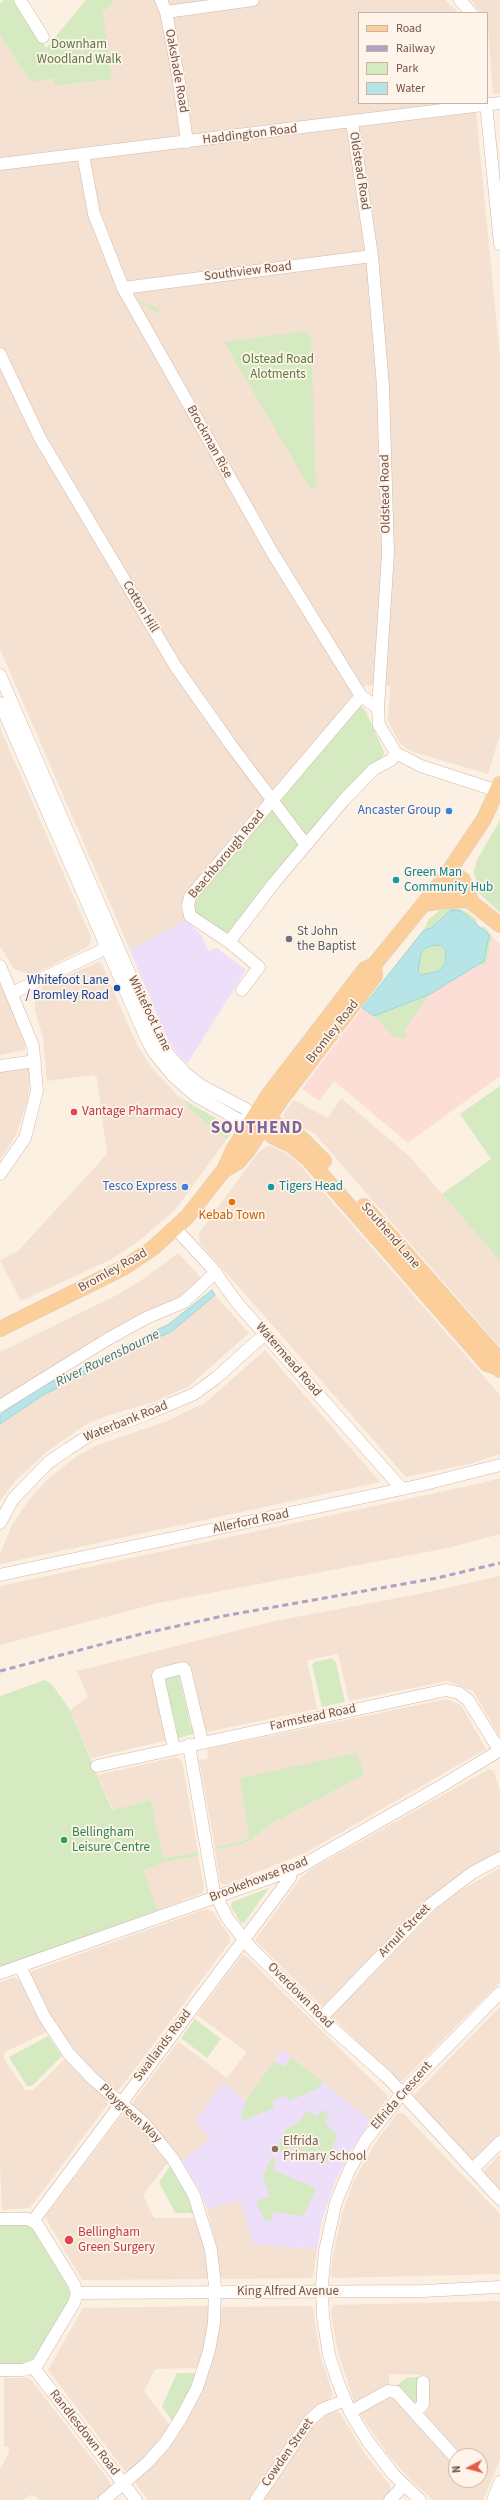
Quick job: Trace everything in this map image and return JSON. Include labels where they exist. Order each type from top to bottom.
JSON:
[{"type":"main road","name":"Bromley Road","points":[[0,1329],[125,1267],[153,1248],[175,1228],[224,1170],[238,1162],[258,1123],[280,1101],[375,976],[374,965],[447,875],[484,819],[499,787]]},
{"type":"main road","points":[[447,875],[463,880],[471,900],[500,925]]},
{"type":"main road","points":[[424,904],[443,900],[471,900]]},
{"type":"main road","name":"Southend Lane","points":[[258,1123],[272,1136],[300,1151],[322,1167],[414,1272],[487,1364],[499,1369]]},
{"type":"street","points":[[20,0],[43,37]]},
{"type":"street","name":"Oakshade Road","points":[[162,0],[166,12],[187,142]]},
{"type":"street","points":[[166,12],[253,0]]},
{"type":"street","points":[[460,0],[470,12]]},
{"type":"street","name":"Haddington Road","points":[[488,104],[500,103]]},
{"type":"street","points":[[486,104],[500,244]]},
{"type":"street","name":"Haddington Road","points":[[0,164],[352,122],[486,104]]},
{"type":"street","name":"Oldstead Road","points":[[352,122],[372,256],[383,386],[388,553],[378,708],[381,730],[396,753],[421,766],[499,787]]},
{"type":"street","name":"Brockman Rise","points":[[83,154],[94,214],[123,288],[272,552],[362,696],[378,708]]},
{"type":"street","name":"Southview Road","points":[[123,288],[372,256]]},
{"type":"street","name":"Cotton Hill","points":[[0,354],[40,438],[140,609],[194,693],[306,845]]},
{"type":"street","name":"Whitefoot Lane","points":[[0,675],[111,946],[147,1040],[165,1067],[196,1096],[241,1121],[258,1123]]},
{"type":"street","name":"Beachborough Road","points":[[229,942],[193,919],[188,910],[188,901],[362,696]]},
{"type":"street","name":"Whitefoot Lane","points":[[0,703],[111,946]]},
{"type":"street","points":[[242,990],[259,968],[229,942],[306,845],[374,769],[391,760],[396,753]]},
{"type":"street","points":[[12,993],[111,946]]},
{"type":"street","points":[[0,966],[29,1032],[35,1061],[37,1091],[30,1124],[19,1149],[0,1174]]},
{"type":"street","points":[[0,1066],[35,1061]]},
{"type":"street","name":"Watermead Road","points":[[175,1228],[216,1272],[238,1304],[402,1489]]},
{"type":"street","points":[[0,1406],[108,1339],[146,1318],[184,1302],[216,1272]]},
{"type":"street","name":"Waterbank Road","points":[[0,1523],[13,1499],[49,1462],[90,1435],[147,1414],[194,1394],[216,1378],[265,1334]]},
{"type":"street","name":"Allerford Road","points":[[0,1575],[402,1489],[500,1465]]},
{"type":"street","points":[[174,1749],[158,1676],[159,1674],[183,1668],[185,1670],[202,1742]]},
{"type":"street","name":"Farmstead Road","points":[[97,1766],[446,1690],[459,1693],[468,1700],[500,1751]]},
{"type":"street","name":"Overdown Road","points":[[189,1745],[216,1897],[243,1939],[402,2093],[500,2199]]},
{"type":"street","name":"Brookehowse Road","points":[[0,1973],[291,1871],[500,1751]]},
{"type":"street","name":"Arnulf Street","points":[[322,2017],[430,1905],[472,1873],[500,1858]]},
{"type":"street","name":"Swallands Road","points":[[33,2220],[290,1878],[291,1871]]},
{"type":"street","name":"Playgreen Way","points":[[20,1966],[36,2001],[60,2043],[83,2070],[144,2123],[167,2150],[194,2194],[208,2232],[214,2268],[214,2323],[209,2351],[188,2406],[161,2448],[104,2500]]},
{"type":"street","name":"Elfrida Crescent","points":[[420,2500],[404,2486],[373,2450],[350,2412],[345,2400],[327,2342],[322,2292],[327,2236],[342,2187],[365,2141],[402,2093],[500,1993]]},
{"type":"street","points":[[473,2169],[500,2142]]},
{"type":"street","points":[[0,2219],[33,2220],[74,2284],[77,2294],[74,2303],[54,2338],[40,2360],[33,2367],[23,2370],[0,2370]]},
{"type":"street","name":"King Alfred Avenue","points":[[77,2294],[322,2292],[500,2287]]},
{"type":"street","name":"Randlesdown Road","points":[[33,2367],[136,2500]]},
{"type":"street","points":[[415,2413],[423,2404],[424,2382]]},
{"type":"street","points":[[350,2412],[388,2391],[400,2395],[448,2449]]},
{"type":"street","name":"Cowden Street","points":[[256,2500],[309,2421],[322,2410],[345,2400]]},
{"type":"street","points":[[493,2500],[500,2482]]},
{"type":"street","points":[[390,2500],[404,2486]]},
{"type":"shaded area","points":[[114,0],[445,0],[458,12],[358,12],[358,104],[475,104],[500,357],[500,735],[488,774],[413,752],[404,747],[397,739],[388,720],[390,686],[366,685],[351,698],[185,894],[181,907],[186,920],[130,950],[0,649],[0,36],[31,81],[53,78],[54,86],[112,79],[103,13]]},
{"type":"shaded area","points":[[471,0],[500,0],[500,94],[493,94],[488,12],[479,12]]},
{"type":"shaded area","points":[[0,728],[91,937],[89,946],[37,973],[29,974],[14,969],[0,946]]},
{"type":"shaded area","points":[[186,920],[202,936],[208,951],[217,948],[246,970],[187,1064],[175,1051],[165,1034],[130,950]]},
{"type":"shaded area","points":[[492,936],[500,944],[500,1076],[408,1143],[334,1081],[319,1101],[302,1089],[362,1008],[374,1016],[430,994],[479,964],[483,966],[487,963]]},
{"type":"shaded area","points":[[99,962],[102,964],[136,1043],[151,1067],[193,1112],[226,1140],[175,1210],[136,1243],[110,1260],[21,1301],[0,1260],[18,1251],[107,1154],[97,1078],[93,1075],[47,1081],[43,1038],[35,1011],[35,999],[43,986]]},
{"type":"shaded area","points":[[0,980],[25,1041],[25,1050],[0,1055]]},
{"type":"shaded area","points":[[26,1067],[30,1070],[28,1099],[16,1135],[0,1160],[0,1072]]},
{"type":"shaded area","points":[[341,1098],[410,1157],[500,1261],[500,1347],[315,1134],[284,1118],[283,1115],[294,1100],[328,1118]]},
{"type":"shaded area","points":[[269,1145],[286,1153],[299,1164],[500,1395],[500,1454],[470,1464],[406,1477],[200,1243],[199,1233],[258,1153]]},
{"type":"shaded area","points":[[178,1253],[202,1279],[179,1297],[144,1313],[46,1370],[0,1400],[0,1352],[117,1295],[142,1280]]},
{"type":"shaded area","points":[[215,1295],[249,1333],[188,1387],[154,1402],[109,1415],[85,1425],[49,1450],[15,1481],[0,1501],[0,1424],[43,1395],[172,1331]]},
{"type":"shaded area","points":[[265,1350],[380,1482],[0,1564],[0,1554],[12,1525],[28,1501],[47,1480],[77,1456],[95,1446],[167,1421],[205,1403]]},
{"type":"shaded area","points":[[500,1478],[500,1534],[448,1548],[158,1603],[0,1645],[0,1586]]},
{"type":"shaded area","points":[[500,1576],[500,1737],[473,1691],[447,1681],[349,1701],[338,1654],[307,1660],[317,1709],[202,1733],[187,1665],[154,1672],[169,1740],[91,1758],[70,1710],[88,1697],[77,1671],[275,1621],[424,1593]]},
{"type":"shaded area","points":[[447,1699],[461,1705],[486,1749],[305,1853],[225,1885],[220,1882],[215,1850],[246,1843],[271,1824],[364,1775],[248,1828],[249,1835],[245,1840],[215,1847],[199,1760],[208,1759],[207,1749]]},
{"type":"shaded area","points":[[176,1757],[182,1761],[198,1852],[163,1858],[151,1800],[113,1810],[98,1775]]},
{"type":"shaded area","points":[[489,1769],[494,1771],[500,1791],[500,1857],[423,1906],[323,2007],[255,1940],[300,1879],[310,1870]]},
{"type":"shaded area","points":[[198,1856],[204,1888],[202,1893],[158,1910],[143,1870],[165,1862]]},
{"type":"shaded area","points":[[500,1868],[500,1982],[402,2081],[398,2081],[331,2016],[435,1910],[461,1890]]},
{"type":"shaded area","points":[[206,1909],[213,1912],[230,1937],[230,1942],[119,2090],[114,2091],[87,2066],[57,2027],[30,1976],[32,1971]]},
{"type":"shaded area","points":[[242,1955],[246,1956],[387,2095],[387,2099],[371,2120],[282,2050],[246,2101],[223,2083],[196,2119],[210,2139],[182,2161],[150,2121],[133,2106],[133,2102],[179,2042],[227,2078],[247,2052],[197,2015]]},
{"type":"shaded area","points":[[15,1977],[20,1981],[46,2032],[5,2052],[4,2059],[25,2090],[33,2090],[65,2059],[106,2099],[108,2104],[30,2208],[2,2210],[0,2163],[0,1982]]},
{"type":"shaded area","points":[[500,2007],[500,2135],[476,2161],[471,2160],[412,2097]]},
{"type":"shaded area","name":"Elfrida Primary School","points":[[282,2050],[371,2120],[348,2155],[333,2187],[322,2220],[317,2249],[254,2244],[240,2200],[207,2209],[199,2189],[182,2161],[210,2139],[196,2119],[223,2083],[246,2101]]},
{"type":"shaded area","points":[[398,2113],[403,2113],[500,2214],[500,2274],[334,2278],[331,2276],[332,2260],[342,2214],[353,2182],[380,2136]]},
{"type":"shaded area","points":[[127,2115],[154,2141],[169,2161],[143,2195],[154,2218],[198,2218],[209,2275],[206,2279],[82,2280],[45,2217],[121,2116]]},
{"type":"shaded area","points":[[500,2154],[500,2191],[483,2172]]},
{"type":"shaded area","points":[[240,2200],[254,2244],[317,2249],[313,2276],[310,2278],[223,2279],[220,2276],[217,2247],[207,2209]]},
{"type":"shaded area","points":[[500,2301],[500,2459],[488,2488],[488,2448],[448,2448],[448,2488],[488,2488],[483,2500],[433,2500],[411,2480],[389,2456],[359,2413],[388,2396],[394,2396],[423,2415],[427,2410],[427,2375],[389,2374],[389,2385],[385,2389],[355,2405],[337,2349],[331,2312],[333,2305]]},
{"type":"shaded area","points":[[207,2306],[210,2309],[205,2347],[198,2368],[155,2369],[144,2391],[170,2426],[145,2457],[129,2471],[125,2471],[48,2370],[83,2308]]},
{"type":"shaded area","points":[[310,2306],[313,2309],[320,2355],[333,2395],[294,2433],[250,2500],[148,2500],[136,2484],[136,2480],[159,2459],[178,2435],[198,2400],[213,2358],[222,2307]]},
{"type":"shaded area","points":[[4,2378],[27,2378],[32,2381],[110,2482],[110,2487],[95,2500],[39,2500],[35,2496],[30,2495],[23,2500],[0,2500],[0,2469],[9,2453],[9,2447],[4,2447]]},
{"type":"shaded area","points":[[336,2411],[340,2413],[367,2457],[390,2485],[391,2491],[383,2500],[263,2500],[313,2427],[326,2415]]},
{"type":"green space","name":"Downham Woodland Walk","points":[[4,0],[17,0],[46,48],[86,0],[114,0],[103,13],[112,79],[54,86],[53,78],[31,82],[0,36],[0,3]]},
{"type":"green space","points":[[144,302],[160,309],[158,313],[140,303]]},
{"type":"green space","name":"Olstead Road Alotments","points":[[306,331],[311,336],[316,488],[310,488],[224,342]]},
{"type":"green space","points":[[360,705],[365,710],[384,752],[383,756],[230,936],[194,914],[193,901]]},
{"type":"green space","points":[[500,820],[500,913],[479,893],[474,872],[477,860]]},
{"type":"green space","points":[[455,907],[467,912],[477,920],[476,924],[469,917],[444,915],[431,928],[423,931],[429,919],[440,910]]},
{"type":"green space","points":[[484,926],[492,936],[487,963],[483,966],[479,964],[484,961],[489,935],[480,928]]},
{"type":"green space","points":[[437,945],[446,950],[444,966],[439,971],[421,975],[418,972],[421,953],[427,947]]},
{"type":"green space","points":[[430,994],[404,1031],[409,1036],[404,1038],[394,1037],[374,1016]]},
{"type":"green space","points":[[500,1086],[500,1261],[442,1194],[491,1159],[460,1114]]},
{"type":"green space","points":[[181,1098],[229,1126],[231,1134],[226,1140],[193,1112]]},
{"type":"green space","points":[[332,1658],[336,1662],[345,1702],[322,1707],[312,1665],[315,1662]]},
{"type":"green space","points":[[179,1675],[191,1727],[195,1726],[197,1733],[174,1739],[172,1731],[177,1730],[164,1679]]},
{"type":"green space","name":"Bellingham Leisure Centre","points":[[45,1680],[51,1683],[70,1710],[112,1810],[151,1800],[163,1858],[198,1852],[198,1856],[165,1862],[143,1870],[158,1910],[0,1967],[0,1696]]},
{"type":"green space","points":[[357,1753],[364,1775],[271,1824],[246,1843],[215,1850],[215,1847],[245,1840],[249,1835],[240,1778]]},
{"type":"green space","points":[[269,1888],[244,1923],[241,1923],[231,1907],[232,1902]]},
{"type":"green space","points":[[195,2019],[221,2039],[207,2058],[181,2038]]},
{"type":"green space","points":[[48,2036],[62,2056],[32,2086],[27,2086],[9,2057]]},
{"type":"green space","points":[[291,2057],[323,2082],[317,2089],[289,2101],[287,2095],[272,2101],[274,2108],[242,2121],[241,2116],[246,2101],[274,2061],[284,2067]]},
{"type":"green space","points":[[308,2110],[316,2116],[322,2110],[330,2116],[324,2123],[338,2135],[326,2162],[289,2147],[286,2154],[277,2150],[286,2129],[298,2123]]},
{"type":"green space","points":[[272,2156],[276,2161],[273,2170],[316,2188],[304,2216],[272,2212],[271,2221],[264,2220],[256,2201],[270,2196],[263,2177]]},
{"type":"green space","points":[[171,2165],[196,2213],[175,2213],[159,2182]]},
{"type":"green space","points":[[0,2224],[26,2225],[35,2230],[71,2293],[70,2299],[34,2359],[21,2364],[0,2364]]},
{"type":"green space","points":[[177,2373],[197,2373],[186,2400],[172,2421],[162,2406]]},
{"type":"green space","points":[[418,2377],[420,2401],[415,2406],[397,2385],[406,2378]]},
{"type":"water","points":[[451,910],[461,911],[489,935],[484,961],[430,994],[374,1016],[362,1008],[423,931],[431,928]],"holes":[[[434,945],[441,946],[446,950],[445,964],[439,971],[421,975],[418,972],[421,953],[425,948]]]},
{"type":"water","name":"River Ravensbourne","points":[[212,1290],[215,1295],[172,1331],[43,1395],[0,1424],[0,1415],[39,1388],[169,1324]]},
{"type":"railway","points":[[0,1671],[141,1634],[223,1616],[437,1578],[500,1563]]},
{"type":"place","name":"Ancaster Group","points":[[449,811]]},
{"type":"place","name":"Green Man Community Hub","points":[[396,880]]},
{"type":"place","name":"St John the Baptist","points":[[289,939]]},
{"type":"place","name":"Whitefoot Lane / Bromley Road","points":[[117,988]]},
{"type":"place","name":"Vantage Pharmacy","points":[[74,1112]]},
{"type":"place","name":"Tesco Express","points":[[185,1187]]},
{"type":"place","name":"Tigers Head","points":[[271,1187]]},
{"type":"place","name":"Kebab Town","points":[[232,1202]]},
{"type":"place","name":"Bellingham Leisure Centre","points":[[64,1840]]},
{"type":"place","name":"Elfrida Primary School","points":[[275,2149]]},
{"type":"place","name":"Bellingham Green Surgery","points":[[69,2240]]},
{"type":"district","name":"SOUTHEND","points":[[257,1129]]}]
